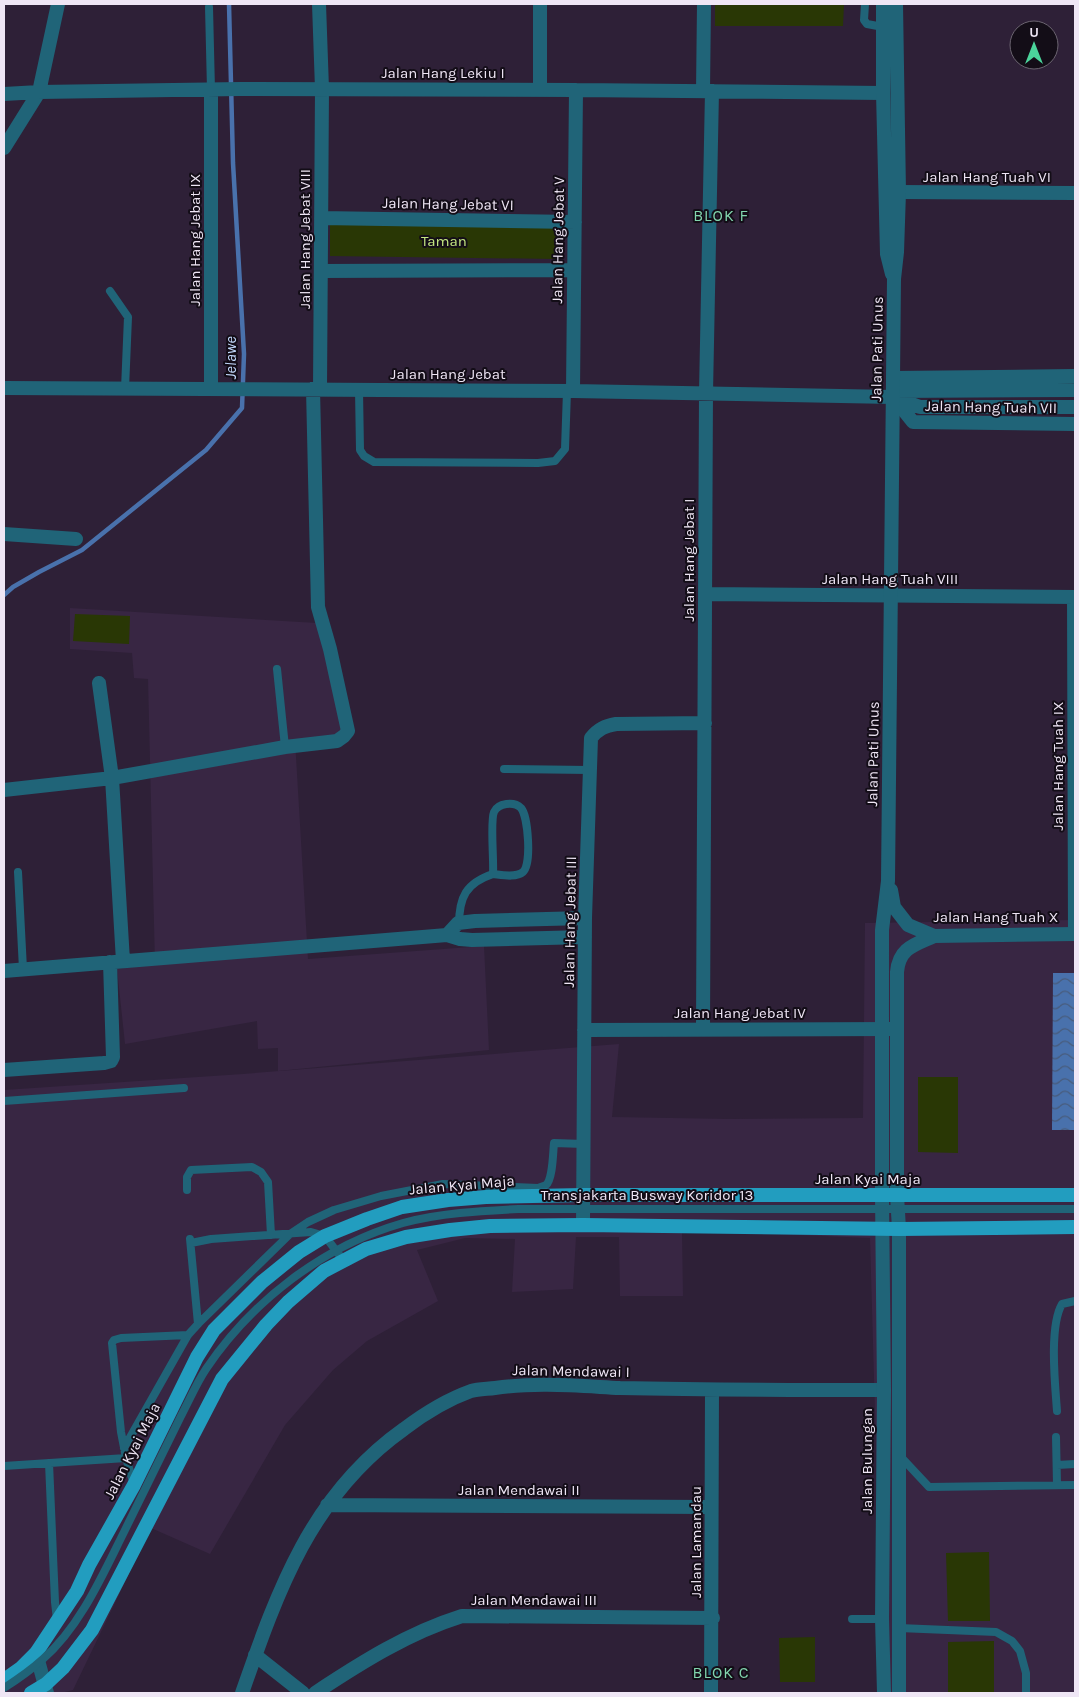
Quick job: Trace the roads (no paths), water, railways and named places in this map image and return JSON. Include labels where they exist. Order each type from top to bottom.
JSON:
[{"type":"main road","name":"Jalan Kyai Maja","points":[[4,1680],[21,1668],[36,1653],[77,1591],[134,1486],[197,1357],[214,1330],[262,1282],[320,1234],[402,1207],[448,1200],[486,1197],[583,1194],[1075,1195]]},
{"type":"main road","points":[[31,1693],[46,1689],[92,1630],[222,1379],[266,1325],[288,1302],[324,1271],[366,1249],[406,1237],[490,1226],[583,1225],[899,1229],[1075,1227]]},
{"type":"main road","points":[[134,1486],[159,1500]]},
{"type":"street","points":[[4,148],[39,92],[58,4]]},
{"type":"street","name":"Jalan Hang Jebat VIII","points":[[285,746],[337,740],[348,731],[330,649],[318,607],[317,389],[321,271],[322,89],[319,4]]},
{"type":"street","points":[[540,4],[540,90]]},
{"type":"street","name":"Jalan Hang Jebat I","points":[[704,4],[707,91],[704,1030]]},
{"type":"street","name":"Jalan Pati Unus","points":[[883,4],[887,254],[894,279]]},
{"type":"street","name":"Jalan Pati Unus","points":[[896,4],[899,192],[894,279],[888,881],[882,930],[899,1229]]},
{"type":"street","name":"Jalan Hang Lekiu I","points":[[4,94],[240,89],[883,93]]},
{"type":"street","name":"Jalan Hang Jebat IX","points":[[211,389],[215,90]]},
{"type":"street","name":"Jalan Hang Jebat V","points":[[570,391],[575,222],[576,90]]},
{"type":"street","name":"Jalan Hang Tuah VI","points":[[899,192],[1075,193]]},
{"type":"street","name":"Jalan Hang Jebat VI","points":[[321,218],[575,222]]},
{"type":"street","points":[[321,271],[574,270]]},
{"type":"street","name":"Jalan Hang Tuah VII","points":[[893,388],[1013,384],[1075,376]]},
{"type":"street","points":[[1013,384],[1014,424]]},
{"type":"street","name":"Jalan Hang Tuah VII","points":[[1013,384],[1075,390]]},
{"type":"street","name":"Jalan Hang Jebat","points":[[4,388],[706,393],[893,388]]},
{"type":"street","name":"Jalan Hang Tuah VII","points":[[893,388],[920,407],[1075,407]]},
{"type":"street","name":"Jalan Hang Tuah VII","points":[[893,388],[913,422],[1075,424]]},
{"type":"street","points":[[4,534],[76,539]]},
{"type":"street","name":"Jalan Hang Tuah VIII","points":[[705,594],[1075,597]]},
{"type":"street","name":"Jalan Hang Tuah IX","points":[[1075,597],[1075,934]]},
{"type":"street","points":[[4,1070],[104,1063],[111,1061],[113,1057],[117,962],[112,778],[98,683]]},
{"type":"street","name":"Jalan Hang Jebat III","points":[[583,1225],[585,918],[591,738],[605,726],[624,723],[705,723]]},
{"type":"street","points":[[4,790],[112,778],[285,746]]},
{"type":"street","name":"Jalan Hang Tuah X","points":[[888,881],[894,907],[908,925],[934,936],[1075,934]]},
{"type":"street","points":[[453,937],[458,923],[585,918]]},
{"type":"street","name":"Jalan Pati Unus","points":[[883,1228],[882,1195],[889,1029],[898,961],[908,947],[934,936]]},
{"type":"street","points":[[4,971],[453,937],[472,940],[585,937]]},
{"type":"street","name":"Jalan Hang Jebat IV","points":[[584,1030],[889,1029]]},
{"type":"street","name":"Jalan Bulungan","points":[[883,1228],[882,1619],[884,1693]]},
{"type":"street","points":[[899,1229],[899,1693]]},
{"type":"street","name":"Jalan Mendawai I","points":[[242,1693],[289,1569],[306,1536],[327,1505],[361,1464],[395,1435],[432,1408],[472,1391],[514,1385],[712,1390],[884,1390]]},
{"type":"street","name":"Jalan Lamandau","points":[[711,1693],[712,1390]]},
{"type":"street","name":"Jalan Mendawai II","points":[[327,1505],[712,1507]]},
{"type":"street","name":"Jalan Mendawai III","points":[[315,1693],[368,1658],[434,1625],[462,1616],[712,1618]]},
{"type":"street","points":[[36,1653],[46,1689]]},
{"type":"street","points":[[255,1655],[303,1693]]},
{"type":"lane","points":[[865,4],[864,20],[866,24],[883,28]]},
{"type":"lane","points":[[209,7],[215,90]]},
{"type":"lane","points":[[110,291],[128,317],[125,388]]},
{"type":"lane","points":[[359,390],[360,450],[364,456],[374,462],[555,461],[565,448],[570,391]]},
{"type":"lane","points":[[277,669],[285,746]]},
{"type":"lane","points":[[504,769],[590,770]]},
{"type":"lane","points":[[458,923],[466,890],[475,881],[493,874],[515,875],[523,872],[526,866],[528,848],[526,823],[524,813],[516,805],[507,804],[494,811],[492,821],[493,874]]},
{"type":"lane","points":[[18,872],[23,970]]},
{"type":"lane","points":[[4,1101],[184,1088]]},
{"type":"lane","points":[[124,1448],[188,1335],[290,1234],[308,1222],[334,1210],[381,1196],[443,1184],[538,1188],[547,1184],[554,1142],[584,1144]]},
{"type":"lane","points":[[187,1190],[186,1177],[191,1170],[252,1167],[261,1172],[268,1182],[271,1235]]},
{"type":"lane","name":"Transjakarta Busway Koridor 13","points":[[4,1688],[45,1658],[65,1636],[80,1613],[121,1537],[205,1371],[236,1330],[280,1288],[317,1262],[354,1241],[403,1223],[461,1213],[519,1209],[1075,1209]]},
{"type":"lane","points":[[198,1324],[191,1241],[271,1235],[320,1234],[343,1260]]},
{"type":"lane","points":[[1057,1411],[1054,1366],[1056,1319],[1062,1304],[1075,1301]]},
{"type":"lane","points":[[134,1486],[124,1448],[112,1343],[114,1340],[121,1338],[188,1335]]},
{"type":"lane","points":[[1056,1437],[1057,1484]]},
{"type":"lane","points":[[899,1455],[929,1487],[1075,1485]]},
{"type":"lane","points":[[4,1466],[126,1458]]},
{"type":"lane","points":[[49,1463],[54,1602],[57,1620]]},
{"type":"lane","points":[[1057,1465],[1075,1464]]},
{"type":"lane","points":[[852,1619],[882,1619]]},
{"type":"lane","points":[[899,1628],[996,1632],[1012,1642],[1020,1651],[1026,1673],[1026,1693]]},
{"type":"water","points":[[1053,973],[1075,973],[1075,1130],[1052,1130]]},
{"type":"waterway","name":"Jelawe","points":[[4,595],[13,587],[82,550],[206,450],[242,408],[244,354],[233,163],[229,4]]},
{"type":"district","name":"BLOK F","points":[[721,215]]},
{"type":"district","name":"BLOK C","points":[[721,1672]]},
{"type":"park label","name":"Taman","points":[[444,241]]}]
